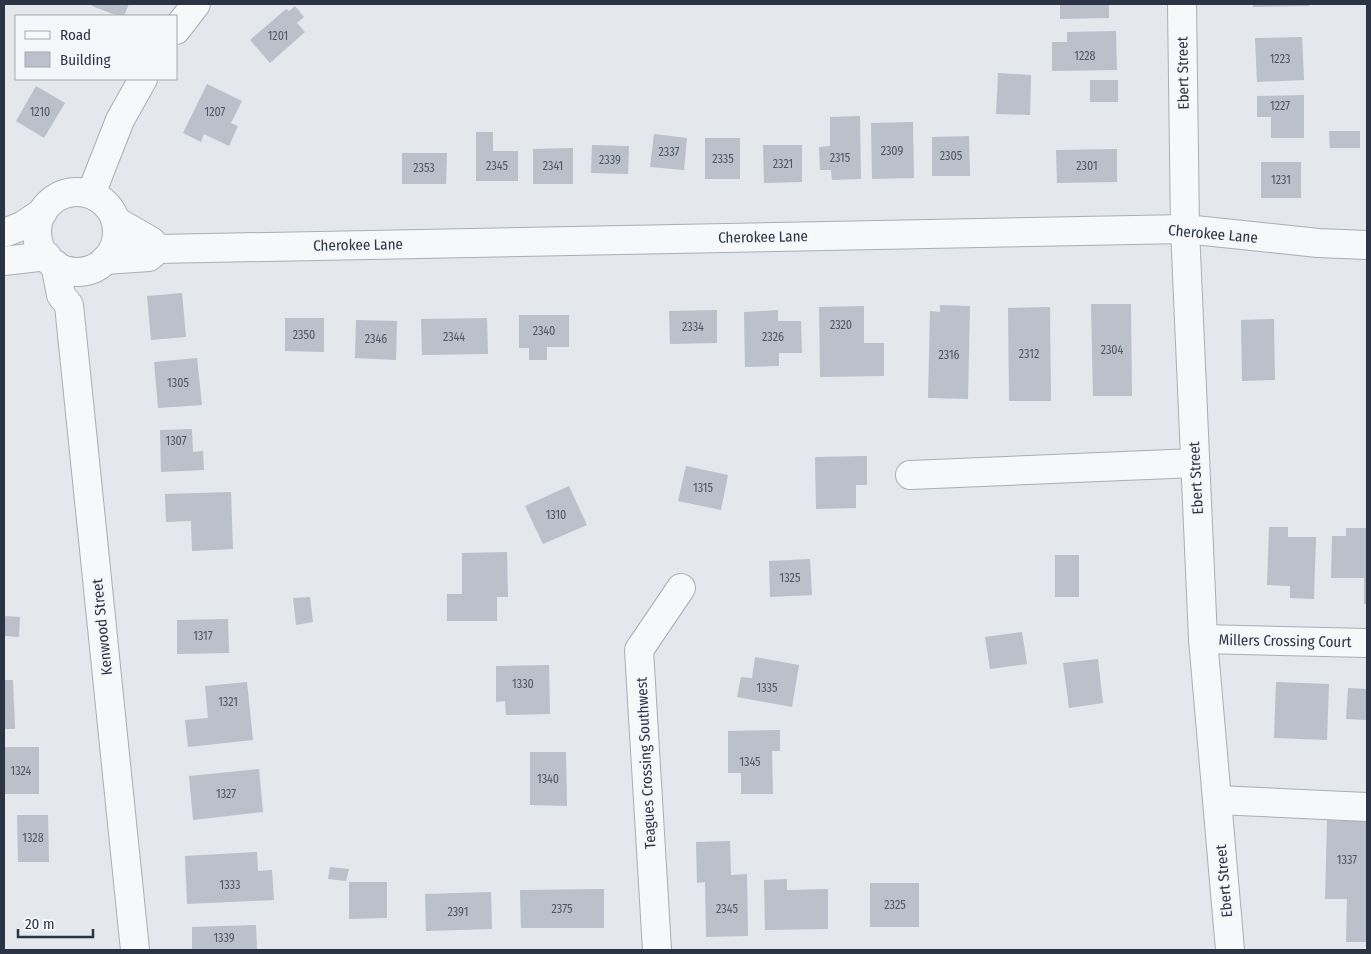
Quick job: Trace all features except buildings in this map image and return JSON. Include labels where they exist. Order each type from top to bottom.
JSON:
[{"type":"street","points":[[178,27],[196,4]]},
{"type":"street","name":"Ebert Street","points":[[1182,4],[1185,229],[1203,639],[1230,950]]},
{"type":"street","points":[[91,194],[120,120],[142,80]]},
{"type":"street","points":[[69,305],[76,298],[78,288],[96,265],[115,246],[117,234],[116,221],[111,210],[102,200],[91,194],[77,192],[64,194],[52,201],[43,212],[38,224],[38,238],[42,251],[62,269],[74,272],[96,265]]},
{"type":"street","points":[[4,233],[22,226],[43,212]]},
{"type":"street","points":[[116,221],[151,241],[158,249]]},
{"type":"street","name":"Cherokee Lane","points":[[96,265],[150,256],[158,249],[1185,229],[1318,243],[1367,245]]},
{"type":"street","points":[[4,261],[51,260]]},
{"type":"street","name":"Kenwood Street","points":[[51,260],[61,296],[69,305],[135,950]]},
{"type":"street","points":[[910,475],[1195,463]]},
{"type":"street","name":"Teagues Crossing Southwest","points":[[657,950],[639,650],[681,588]]},
{"type":"street","name":"Millers Crossing Court","points":[[1203,639],[1367,643]]},
{"type":"street","points":[[1217,800],[1367,807]]}]
